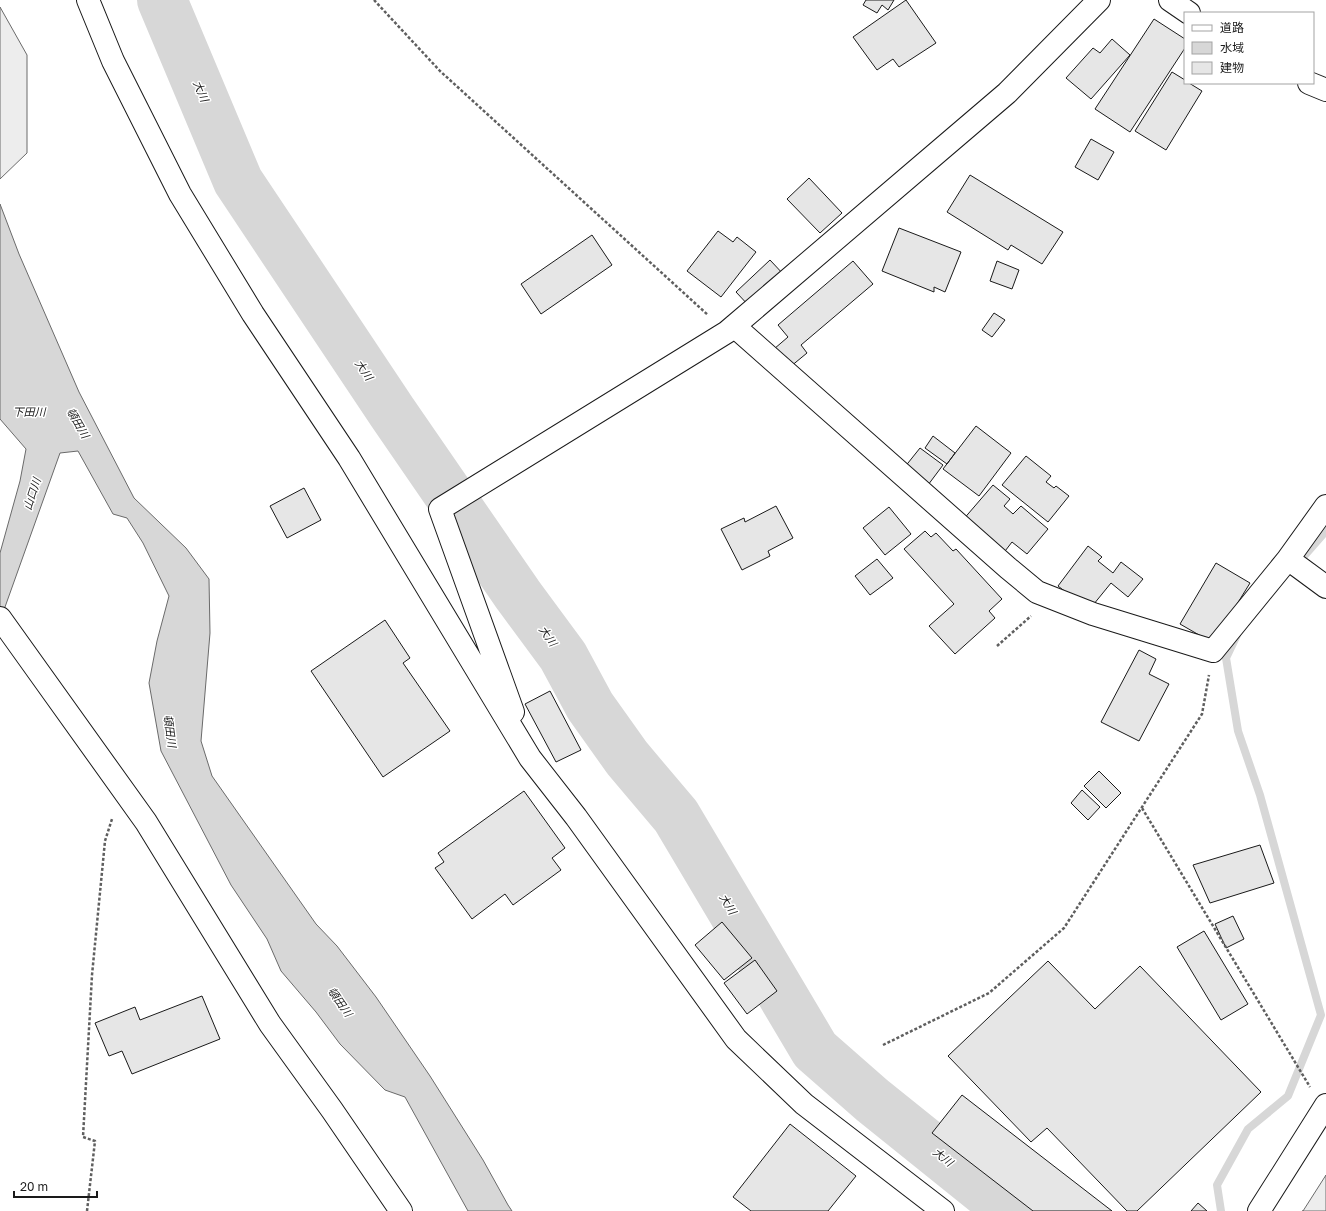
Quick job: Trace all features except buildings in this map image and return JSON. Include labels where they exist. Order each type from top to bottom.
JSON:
[{"type":"street","points":[[88,0],[113,61],[180,194],[253,314],[349,458],[530,758],[576,817],[736,1039],[804,1104],[943,1211]]},
{"type":"street","points":[[530,758],[440,509],[730,329],[1006,93],[1099,0]]},
{"type":"street","points":[[1170,0],[1188,12]]},
{"type":"street","points":[[1311,84],[1326,90]]},
{"type":"street","points":[[730,329],[1037,592],[1093,614],[1213,651],[1288,559],[1326,506]]},
{"type":"street","points":[[1288,559],[1326,587]]},
{"type":"street","points":[[0,618],[146,822],[270,1024],[332,1110],[401,1211]]},
{"type":"street","points":[[1260,1211],[1325,1107]]},
{"type":"path","points":[[374,0],[440,71],[730,329]]},
{"type":"path","points":[[997,646],[1041,607],[1050,597]]},
{"type":"path","points":[[883,1045],[989,993],[1064,928],[1202,714],[1213,651]]},
{"type":"path","points":[[87,1211],[95,1141],[83,1137],[92,975],[105,842],[122,789]]},
{"type":"path","points":[[1142,808],[1325,1107]]},
{"type":"shaded area","points":[[0,7],[27,55],[27,153],[0,179]]},
{"type":"shaded area","points":[[1326,1175],[1326,1211],[1303,1211]]},
{"type":"water","points":[[0,204],[19,254],[79,392],[134,498],[186,548],[209,579],[210,633],[201,741],[212,776],[316,924],[337,946],[376,997],[430,1076],[483,1160],[512,1211],[468,1211],[405,1097],[385,1090],[340,1044],[316,1012],[281,971],[267,939],[231,885],[161,751],[149,683],[157,641],[169,596],[143,543],[127,518],[113,514],[78,451],[60,453],[0,621],[0,553],[20,481],[26,449],[0,419]]},
{"type":"waterway","name":"大川","points":[[162,0],[238,181],[392,412],[518,595],[563,656],[590,706],[627,758],[676,816],[815,1050],[872,1100],[1010,1211]]},
{"type":"waterway","points":[[1297,564],[1326,531]]},
{"type":"waterway","points":[[1221,1211],[1217,1185],[1248,1129],[1288,1096],[1321,1015],[1260,795],[1238,731],[1226,658],[1237,635]]},
{"type":"water label","name":"下田川","points":[[29,412]]},
{"type":"water label","name":"頓田川","points":[[78,423]]},
{"type":"water label","name":"山口川","points":[[32,494]]},
{"type":"water label","name":"頓田川","points":[[170,731]]},
{"type":"water label","name":"頓田川","points":[[340,1002]]}]
